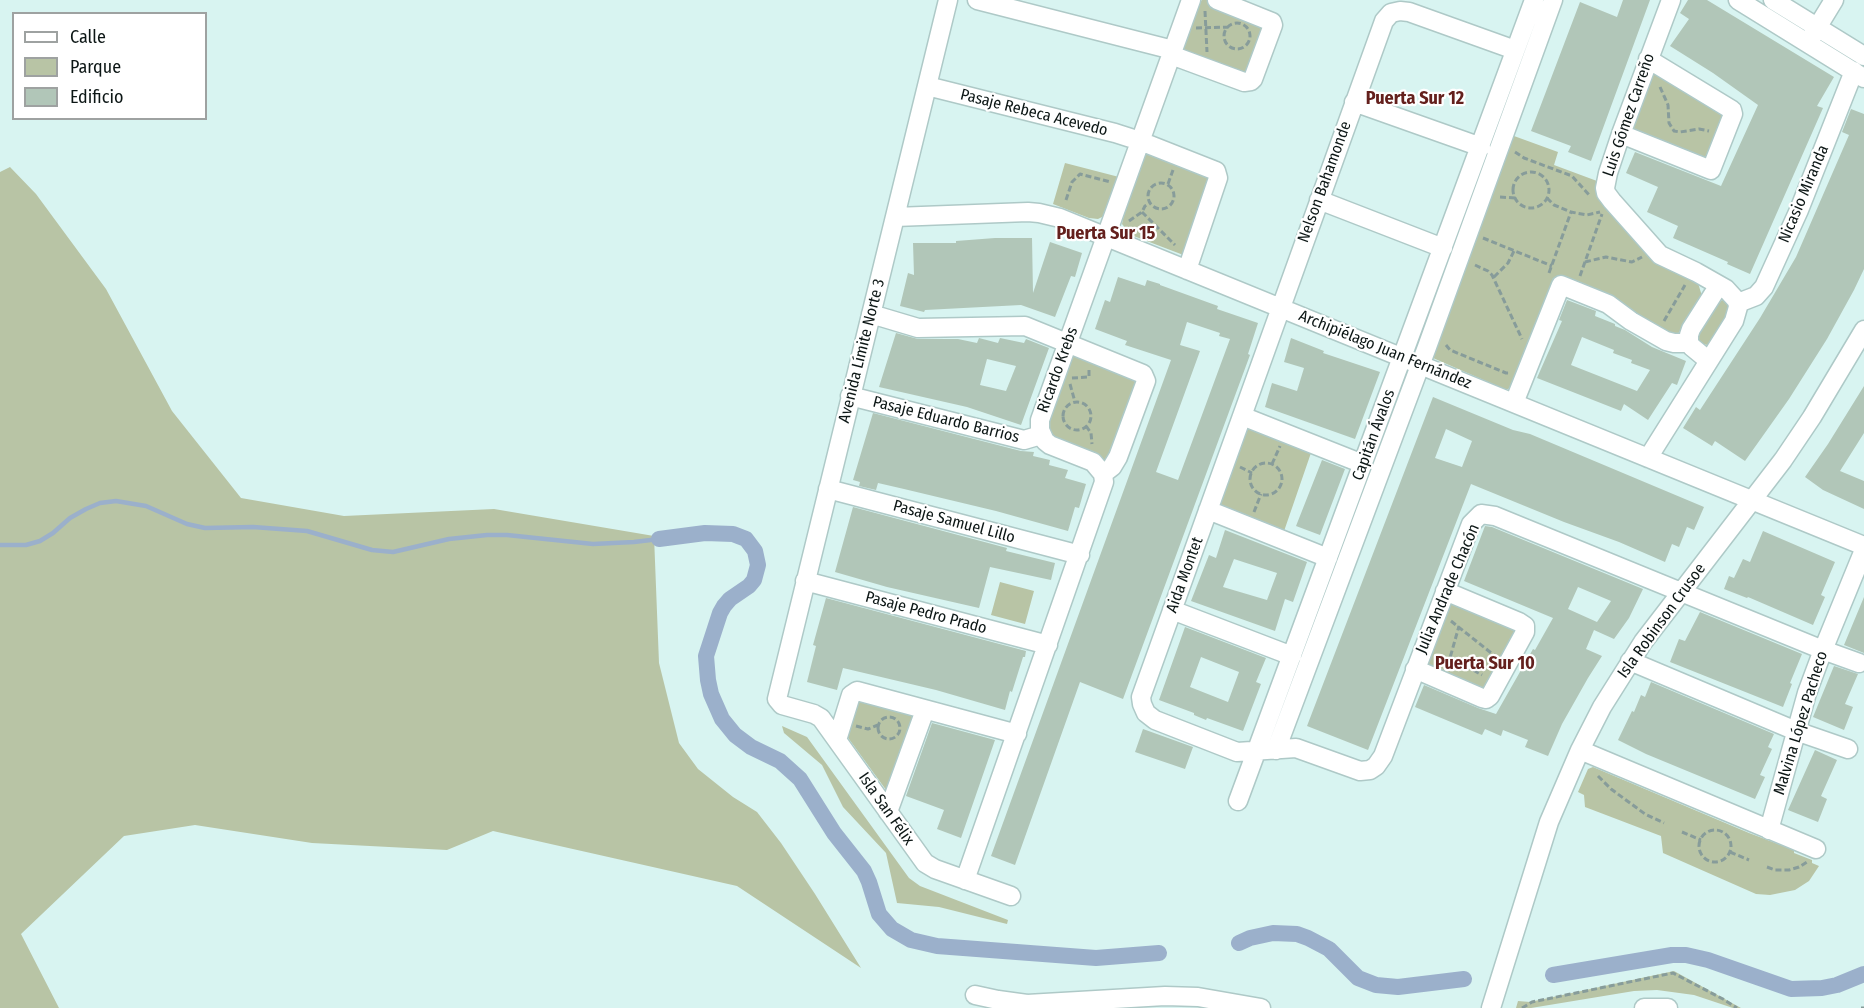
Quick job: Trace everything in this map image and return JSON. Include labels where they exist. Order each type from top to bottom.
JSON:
[{"type":"street","name":"Avenida Límite Norte 3","points":[[778,701],[777,695],[948,0]]},
{"type":"street","points":[[977,0],[1172,53],[1244,81],[1251,81],[1273,25],[1269,20],[1204,3]]},
{"type":"street","name":"Capitán Ávalos","points":[[1238,801],[1534,0]]},
{"type":"street","name":"Capitán Ávalos","points":[[1276,750],[1553,0]]},
{"type":"street","name":"Luis Gómez Carreño","points":[[1671,0],[1621,134],[1606,180],[1606,193],[1660,255],[1719,285],[1738,303]]},
{"type":"street","points":[[1738,0],[1813,35]]},
{"type":"street","points":[[1773,0],[1813,35],[1861,68]]},
{"type":"street","points":[[1813,35],[1834,0]]},
{"type":"street","name":"Ricardo Krebs","points":[[1103,474],[1093,462],[1050,445],[1041,435],[1040,420],[1181,29],[1204,3]]},
{"type":"street","name":"Nelson Bahamonde","points":[[1280,307],[1390,6],[1515,50]]},
{"type":"street","points":[[1621,134],[1711,170],[1724,139],[1733,114],[1732,110],[1647,62]]},
{"type":"street","name":"Nicasio Miranda","points":[[1738,303],[1756,296],[1764,286],[1861,68]]},
{"type":"street","name":"Pasaje Rebeca Acevedo","points":[[927,86],[1088,125],[1140,141],[1214,170],[1218,176],[1187,270]]},
{"type":"street","points":[[1354,102],[1481,147]]},
{"type":"street","points":[[1319,200],[1443,248]]},
{"type":"street","name":"Archipiélago Juan Fernández","points":[[895,217],[1039,213],[1060,218],[1864,548]]},
{"type":"street","points":[[1514,403],[1554,281],[1608,304],[1631,321],[1666,341],[1674,344],[1689,343]]},
{"type":"street","points":[[1709,361],[1696,352],[1689,343],[1691,328],[1719,285]]},
{"type":"street","points":[[1648,458],[1737,316],[1738,303]]},
{"type":"street","name":"Aida Montet","points":[[1276,750],[1237,752],[1155,720],[1146,713],[1142,697],[1280,307]]},
{"type":"street","points":[[871,314],[918,328],[1025,326],[1145,376],[1146,381],[1118,457],[1112,467],[1103,474],[1104,486],[966,880]]},
{"type":"street","name":"Isla Robinson Crusoe","points":[[1491,1008],[1549,822],[1580,750],[1602,707],[1630,661],[1753,501],[1812,417],[1864,330]]},
{"type":"street","name":"Pasaje Eduardo Barrios","points":[[850,396],[1024,440],[1041,435]]},
{"type":"street","points":[[1242,416],[1363,464]]},
{"type":"street","name":"Pasaje Samuel Lillo","points":[[828,489],[1080,555]]},
{"type":"street","points":[[1208,510],[1328,558]]},
{"type":"street","name":"Julia Andrade Chacón","points":[[1276,750],[1296,748],[1360,771],[1370,770],[1376,765],[1383,756],[1471,524],[1481,514],[1495,516],[1682,591]]},
{"type":"street","name":"Malvina López Pacheco","points":[[1769,830],[1796,730],[1823,650],[1864,548]]},
{"type":"street","name":"Pasaje Pedro Prado","points":[[805,581],[1048,645]]},
{"type":"street","points":[[1415,669],[1484,699],[1490,696],[1525,632],[1523,624],[1445,591]]},
{"type":"street","points":[[1682,591],[1823,650],[1860,663]]},
{"type":"street","points":[[1172,610],[1292,656]]},
{"type":"street","points":[[1630,661],[1796,730],[1848,749]]},
{"type":"street","points":[[839,734],[851,695],[854,692],[882,697],[1017,734]]},
{"type":"street","name":"Isla San Félix","points":[[778,701],[782,705],[818,716],[839,734],[888,812],[925,863],[935,869],[1011,896]]},
{"type":"street","points":[[888,812],[925,710]]},
{"type":"street","points":[[1580,750],[1816,849]]},
{"type":"street","points":[[975,995],[1022,1006],[1119,1004],[1165,996],[1191,996],[1261,1008]]},
{"type":"street","points":[[1644,1008],[1668,1008]]},
{"type":"path","points":[[1204,3],[1208,68]]},
{"type":"path","points":[[1181,29],[1228,27],[1239,23],[1246,27],[1250,38],[1246,46],[1235,49],[1227,45],[1224,34],[1228,27]]},
{"type":"path","points":[[1647,62],[1663,92],[1672,129],[1680,132],[1702,129],[1724,139]]},
{"type":"path","points":[[1514,159],[1516,153]]},
{"type":"path","points":[[1542,176],[1545,166]]},
{"type":"path","points":[[1528,172],[1538,173],[1546,179],[1549,188],[1547,198],[1540,205],[1531,207],[1522,205],[1515,198],[1514,189],[1520,176],[1528,172]]},
{"type":"path","points":[[1066,200],[1072,182],[1080,174],[1115,183]]},
{"type":"path","points":[[1164,183],[1172,189],[1173,200],[1167,207],[1159,209],[1150,203],[1148,193],[1153,185],[1164,183]]},
{"type":"path","points":[[1500,197],[1515,198]]},
{"type":"path","points":[[1547,198],[1554,205],[1571,213],[1587,215],[1603,211],[1580,278]]},
{"type":"path","points":[[1125,224],[1150,203]]},
{"type":"path","points":[[1142,212],[1175,245]]},
{"type":"path","points":[[1554,281],[1571,213]]},
{"type":"path","points":[[1481,247],[1485,238]]},
{"type":"path","points":[[1494,277],[1508,263],[1514,251]]},
{"type":"path","points":[[1478,256],[1475,265],[1488,271],[1494,277],[1524,342],[1528,332]]},
{"type":"path","points":[[1585,262],[1606,257],[1632,262],[1643,256]]},
{"type":"path","points":[[1661,325],[1685,284]]},
{"type":"path","points":[[1448,337],[1447,346],[1450,350],[1506,373],[1514,371]]},
{"type":"path","points":[[1079,402],[1086,405],[1091,416],[1086,426],[1075,430],[1065,424],[1064,412],[1071,404],[1079,402]]},
{"type":"path","points":[[1269,464],[1279,469],[1282,483],[1276,493],[1264,495],[1254,490],[1250,480],[1256,467],[1269,464]]},
{"type":"path","points":[[1437,611],[1459,626],[1506,666]]},
{"type":"path","points":[[1443,681],[1459,626]]},
{"type":"path","points":[[1450,657],[1496,685]]},
{"type":"path","points":[[839,734],[853,723],[859,728],[874,728],[880,723],[888,717],[894,718],[899,723],[900,733],[895,738],[884,738],[879,730],[880,723],[883,711],[882,697]]},
{"type":"path","points":[[1593,772],[1611,789],[1645,814],[1664,823]]},
{"type":"path","points":[[1721,831],[1730,840],[1730,852],[1725,860],[1708,861],[1700,852],[1701,840],[1709,832],[1721,831]]},
{"type":"path","points":[[1682,832],[1701,840]]},
{"type":"path","points":[[1767,867],[1784,870],[1799,867],[1808,861],[1816,849]]},
{"type":"path","points":[[1730,852],[1749,860]]},
{"type":"path","points":[[1522,1008],[1532,1002],[1673,974],[1737,1008]]},
{"type":"green space","points":[[1202,0],[1208,0],[1264,21],[1250,75],[1183,51],[1198,4]]},
{"type":"green space","points":[[1653,69],[1725,113],[1710,160],[1634,132],[1632,128]]},
{"type":"green space","points":[[1514,136],[1558,152],[1554,165],[1597,181],[1596,190],[1600,200],[1658,264],[1698,283],[1702,296],[1676,337],[1557,277],[1516,384],[1504,389],[1433,358]]},
{"type":"green space","points":[[1144,152],[1211,174],[1186,256],[1131,235],[1122,224]]},
{"type":"green space","points":[[1065,163],[1119,177],[1106,214],[1102,217],[1089,218],[1053,204]]},
{"type":"green space","points":[[10,167],[36,194],[106,289],[172,411],[241,498],[344,516],[494,509],[654,536],[659,663],[679,743],[698,769],[733,797],[757,812],[815,894],[861,968],[737,886],[493,831],[447,850],[312,843],[195,825],[124,836],[21,934],[59,1008],[0,1008],[0,172]]},
{"type":"green space","points":[[1723,300],[1728,303],[1730,312],[1708,345],[1701,344],[1698,333]]},
{"type":"green space","points":[[1073,353],[1140,377],[1114,458],[1105,462],[1099,456],[1052,438],[1046,426]]},
{"type":"green space","points":[[1248,427],[1312,450],[1282,537],[1221,512],[1219,503],[1242,437]]},
{"type":"green space","points":[[1000,582],[1034,591],[1025,624],[991,615]]},
{"type":"green space","points":[[1451,601],[1520,628],[1487,693],[1425,666],[1427,654]]},
{"type":"green space","points":[[854,699],[916,712],[889,794],[846,735]]},
{"type":"green space","points":[[782,726],[807,737],[909,878],[920,886],[1008,920],[1007,924],[939,907],[897,903],[886,853],[843,807],[822,765],[784,733]]},
{"type":"green space","points":[[1593,767],[1794,850],[1794,853],[1812,860],[1812,863],[1819,866],[1809,881],[1795,890],[1770,895],[1756,894],[1663,853],[1661,836],[1585,807],[1584,795],[1578,792],[1588,769]]},
{"type":"green space","points":[[1674,971],[1741,1008],[1733,1008],[1694,995],[1657,990],[1634,991],[1531,1008],[1516,1008],[1518,1001],[1530,1002]]},
{"type":"building","points":[[1623,0],[1650,0],[1591,161],[1568,152],[1571,146],[1531,131],[1580,2],[1617,17]]},
{"type":"building","points":[[1688,0],[1707,0],[1834,77],[1817,106],[1823,108],[1750,274],[1673,238],[1678,226],[1647,212],[1658,187],[1626,173],[1635,152],[1721,186],[1758,105],[1670,46],[1689,19],[1680,13]]},
{"type":"building","points":[[1851,109],[1864,114],[1864,269],[1827,339],[1789,399],[1745,461],[1715,441],[1712,446],[1683,428],[1696,407],[1700,410],[1760,318],[1796,257],[1849,135],[1842,132]]},
{"type":"building","points":[[1032,238],[1033,293],[1050,242],[1082,253],[1075,277],[1071,276],[1055,317],[1021,305],[925,310],[924,312],[900,306],[908,273],[914,275],[913,243],[956,243],[956,241]]},
{"type":"building","points":[[1118,277],[1145,286],[1147,280],[1258,323],[1248,354],[1250,355],[1123,699],[1080,682],[1015,865],[991,856],[1171,360],[1125,345],[1127,341],[1095,329],[1105,300],[1110,302]],"holes":[[[1187,322],[1220,333],[1219,336],[1230,339],[1178,480],[1156,472],[1200,351],[1180,345]]]},
{"type":"building","points":[[1567,300],[1596,311],[1595,316],[1615,324],[1652,347],[1686,361],[1677,385],[1672,383],[1648,420],[1624,404],[1621,411],[1537,378],[1562,321],[1559,320]],"holes":[[[1582,337],[1614,350],[1613,353],[1650,370],[1637,391],[1571,365]]]},
{"type":"building","points":[[896,333],[918,339],[958,339],[977,343],[979,338],[998,343],[1000,338],[1024,343],[1026,339],[1049,348],[1021,425],[967,407],[879,387]],"holes":[[[987,359],[1016,366],[1006,391],[980,385]]]},
{"type":"building","points":[[1291,338],[1324,351],[1323,353],[1380,372],[1355,439],[1265,407],[1272,383],[1297,391],[1304,368],[1284,362]]},
{"type":"building","points":[[1864,386],[1864,433],[1840,471],[1864,481],[1864,509],[1823,490],[1805,477]]},
{"type":"building","points":[[1433,397],[1513,430],[1530,434],[1704,507],[1694,530],[1687,527],[1679,547],[1672,544],[1665,562],[1471,484],[1368,750],[1307,726]],"holes":[[[1446,429],[1472,441],[1462,467],[1435,458]]]},
{"type":"building","points":[[873,413],[1021,451],[1034,452],[1033,456],[1050,460],[1049,465],[1068,470],[1065,478],[1086,484],[1079,508],[1075,507],[1068,531],[878,483],[876,490],[859,486],[860,482],[853,480]]},
{"type":"building","points":[[1322,460],[1345,469],[1320,535],[1296,526]]},
{"type":"building","points":[[853,507],[1055,563],[1051,580],[990,567],[979,608],[887,587],[835,572]]},
{"type":"building","points":[[1485,526],[1643,589],[1629,618],[1614,639],[1594,630],[1586,649],[1602,656],[1562,724],[1548,756],[1525,747],[1528,740],[1503,730],[1501,736],[1485,729],[1482,735],[1415,707],[1424,685],[1496,714],[1553,618],[1464,581]],"holes":[[[1578,587],[1611,601],[1597,622],[1568,609]]]},
{"type":"building","points":[[1225,530],[1307,562],[1293,602],[1285,599],[1275,631],[1191,601],[1209,555],[1216,558]],"holes":[[[1234,559],[1277,573],[1267,600],[1223,587]]]},
{"type":"building","points":[[1763,531],[1835,562],[1821,595],[1825,597],[1813,625],[1724,589],[1729,576],[1734,578],[1743,559],[1750,562]]},
{"type":"building","points":[[1864,597],[1864,653],[1844,645]]},
{"type":"building","points":[[826,598],[1026,651],[1005,710],[936,690],[843,668],[837,690],[807,682],[816,646],[813,645]]},
{"type":"building","points":[[1700,612],[1802,654],[1783,707],[1670,662],[1679,639],[1685,641]]},
{"type":"building","points":[[1185,627],[1266,658],[1256,682],[1261,684],[1243,731],[1207,718],[1206,720],[1159,700]],"holes":[[[1201,657],[1239,672],[1228,702],[1190,687]]]},
{"type":"building","points":[[1834,666],[1858,674],[1845,704],[1853,707],[1844,730],[1813,717]]},
{"type":"building","points":[[1651,682],[1774,734],[1768,747],[1772,749],[1760,775],[1765,777],[1755,799],[1618,740],[1641,695],[1645,697]]},
{"type":"building","points":[[932,723],[995,740],[961,838],[937,829],[944,810],[906,796]]},
{"type":"building","points":[[1143,729],[1193,747],[1185,769],[1135,752]]},
{"type":"building","points":[[1815,750],[1837,760],[1821,796],[1827,799],[1818,822],[1788,810]]},
{"type":"waterway","points":[[0,545],[26,545],[40,541],[86,509],[100,503],[116,501],[146,506],[187,524],[205,528],[253,527],[307,531],[372,550],[393,552],[449,539],[487,535],[593,544],[659,539]]},
{"type":"waterway","points":[[659,539],[705,533],[733,534],[746,539],[755,551],[758,565],[754,580],[724,606],[706,656],[711,694],[722,719],[735,735],[751,747],[780,761],[800,779],[834,833],[864,871],[879,914],[892,929],[911,940],[937,946],[1096,958],[1159,953]]},
{"type":"waterway","points":[[1239,943],[1273,933],[1297,934],[1329,949],[1358,978],[1376,985],[1398,987],[1464,979]]},
{"type":"waterway","points":[[1553,975],[1672,955],[1686,955],[1708,960],[1791,989],[1837,985],[1864,974]]},
{"type":"district","name":"Puerta Sur 12","points":[[1415,99]]},
{"type":"district","name":"Puerta Sur 15","points":[[1106,234]]},
{"type":"district","name":"Puerta Sur 10","points":[[1485,664]]}]
